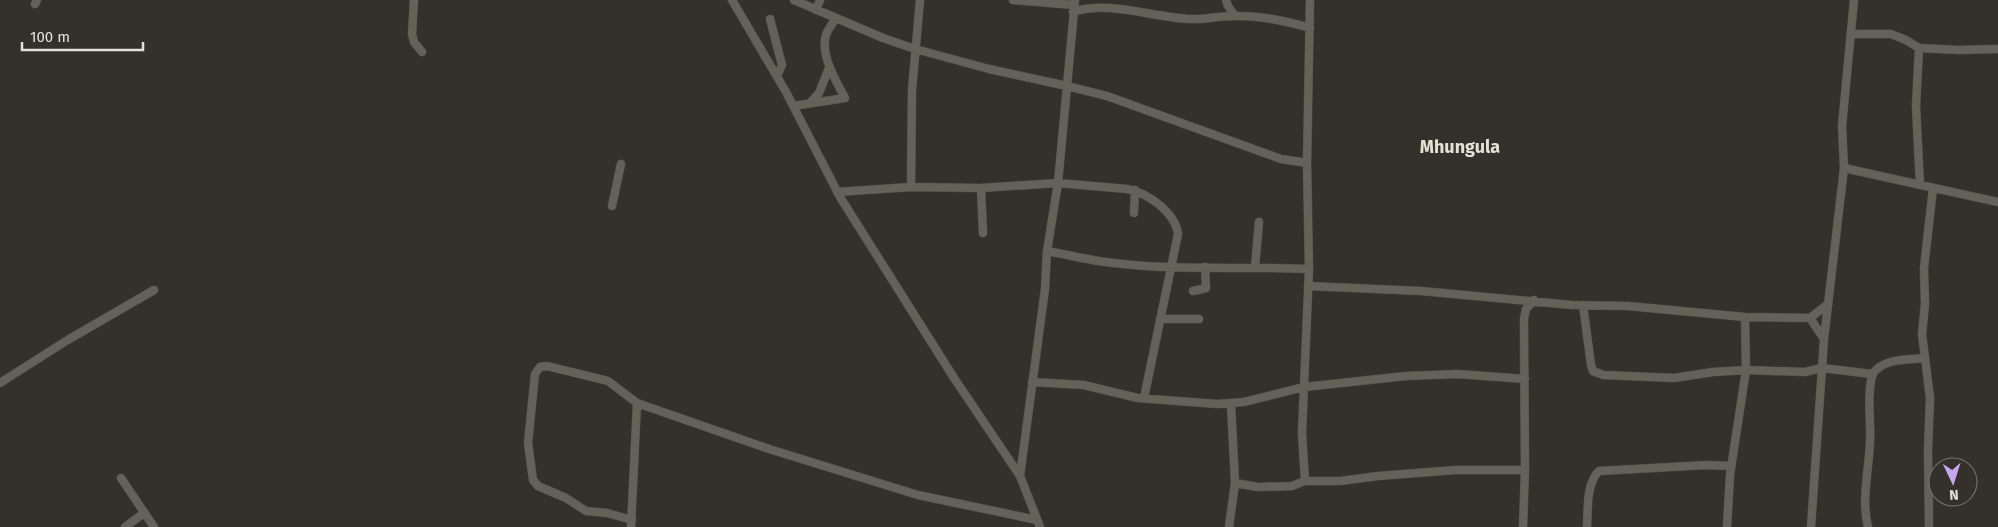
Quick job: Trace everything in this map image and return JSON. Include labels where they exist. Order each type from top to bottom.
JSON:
[{"type":"street","points":[[414,0],[412,34],[414,42],[422,52]]},
{"type":"street","points":[[732,0],[777,76],[837,192],[954,378],[1020,476],[1038,524]]},
{"type":"street","points":[[794,0],[883,38],[915,49],[989,69],[1113,98],[1281,158],[1307,163]]},
{"type":"street","points":[[816,10],[820,0]]},
{"type":"street","points":[[911,187],[912,90],[920,0]]},
{"type":"street","points":[[1013,0],[1074,5],[1096,3],[1129,7],[1173,18],[1209,19],[1235,16],[1282,20],[1310,28]]},
{"type":"street","points":[[1226,0],[1235,16]]},
{"type":"street","points":[[1305,481],[1302,433],[1309,268],[1307,163],[1310,0]]},
{"type":"street","points":[[1812,527],[1824,339],[1844,168],[1842,126],[1854,0]]},
{"type":"street","points":[[1020,476],[1045,289],[1046,251],[1058,183],[1074,5]]},
{"type":"street","points":[[793,106],[845,98],[829,68],[826,36],[836,18]]},
{"type":"street","points":[[770,19],[782,65],[777,76]]},
{"type":"street","points":[[1852,34],[1891,34],[1919,48],[1958,50],[1998,49]]},
{"type":"street","points":[[1919,48],[1916,106],[1920,185]]},
{"type":"street","points":[[810,103],[819,93],[829,68]]},
{"type":"street","points":[[612,206],[621,164]]},
{"type":"street","points":[[1844,168],[1998,202]]},
{"type":"street","points":[[837,192],[911,187],[981,188],[1058,183],[1135,190],[1152,199],[1174,221],[1178,234],[1144,398]]},
{"type":"street","points":[[981,188],[983,232]]},
{"type":"street","points":[[1929,527],[1928,450],[1930,398],[1922,334],[1925,304],[1924,268],[1933,188]]},
{"type":"street","points":[[1134,212],[1135,190]]},
{"type":"street","points":[[1255,267],[1258,222]]},
{"type":"street","points":[[1046,251],[1114,264],[1172,267],[1309,268]]},
{"type":"street","points":[[1193,291],[1206,288],[1205,267]]},
{"type":"street","points":[[1308,286],[1412,291],[1583,305],[1628,306],[1745,317],[1810,318],[1828,304]]},
{"type":"street","points":[[0,383],[66,341],[154,290]]},
{"type":"street","points":[[1523,527],[1525,470],[1524,319],[1526,308],[1534,300]]},
{"type":"street","points":[[1583,305],[1591,365],[1596,374],[1674,378],[1714,372],[1746,370],[1795,372],[1822,368],[1872,374]]},
{"type":"street","points":[[1727,527],[1731,466],[1746,370],[1745,317]]},
{"type":"street","points":[[1810,318],[1824,339]]},
{"type":"street","points":[[1160,319],[1199,319]]},
{"type":"street","points":[[1868,527],[1866,520],[1866,481],[1870,442],[1870,388],[1872,374],[1881,366],[1891,362],[1924,358]]},
{"type":"street","points":[[637,402],[632,524],[607,513],[586,511],[566,498],[538,486],[532,476],[528,431],[535,374],[543,366],[608,381],[637,402],[769,449],[918,495],[1038,524]]},
{"type":"street","points":[[1032,382],[1084,385],[1144,398],[1231,404],[1304,386],[1406,376],[1457,374],[1524,378]]},
{"type":"street","points":[[1229,527],[1232,517],[1235,483],[1231,404]]},
{"type":"street","points":[[1587,527],[1591,482],[1600,471],[1707,465],[1731,466]]},
{"type":"street","points":[[1235,483],[1266,487],[1292,486],[1305,481],[1340,481],[1456,470],[1525,470]]},
{"type":"street","points":[[121,478],[154,527]]},
{"type":"street","points":[[125,527],[144,512]]},
{"type":"district","name":"Mhungula","points":[[1460,147]]}]
